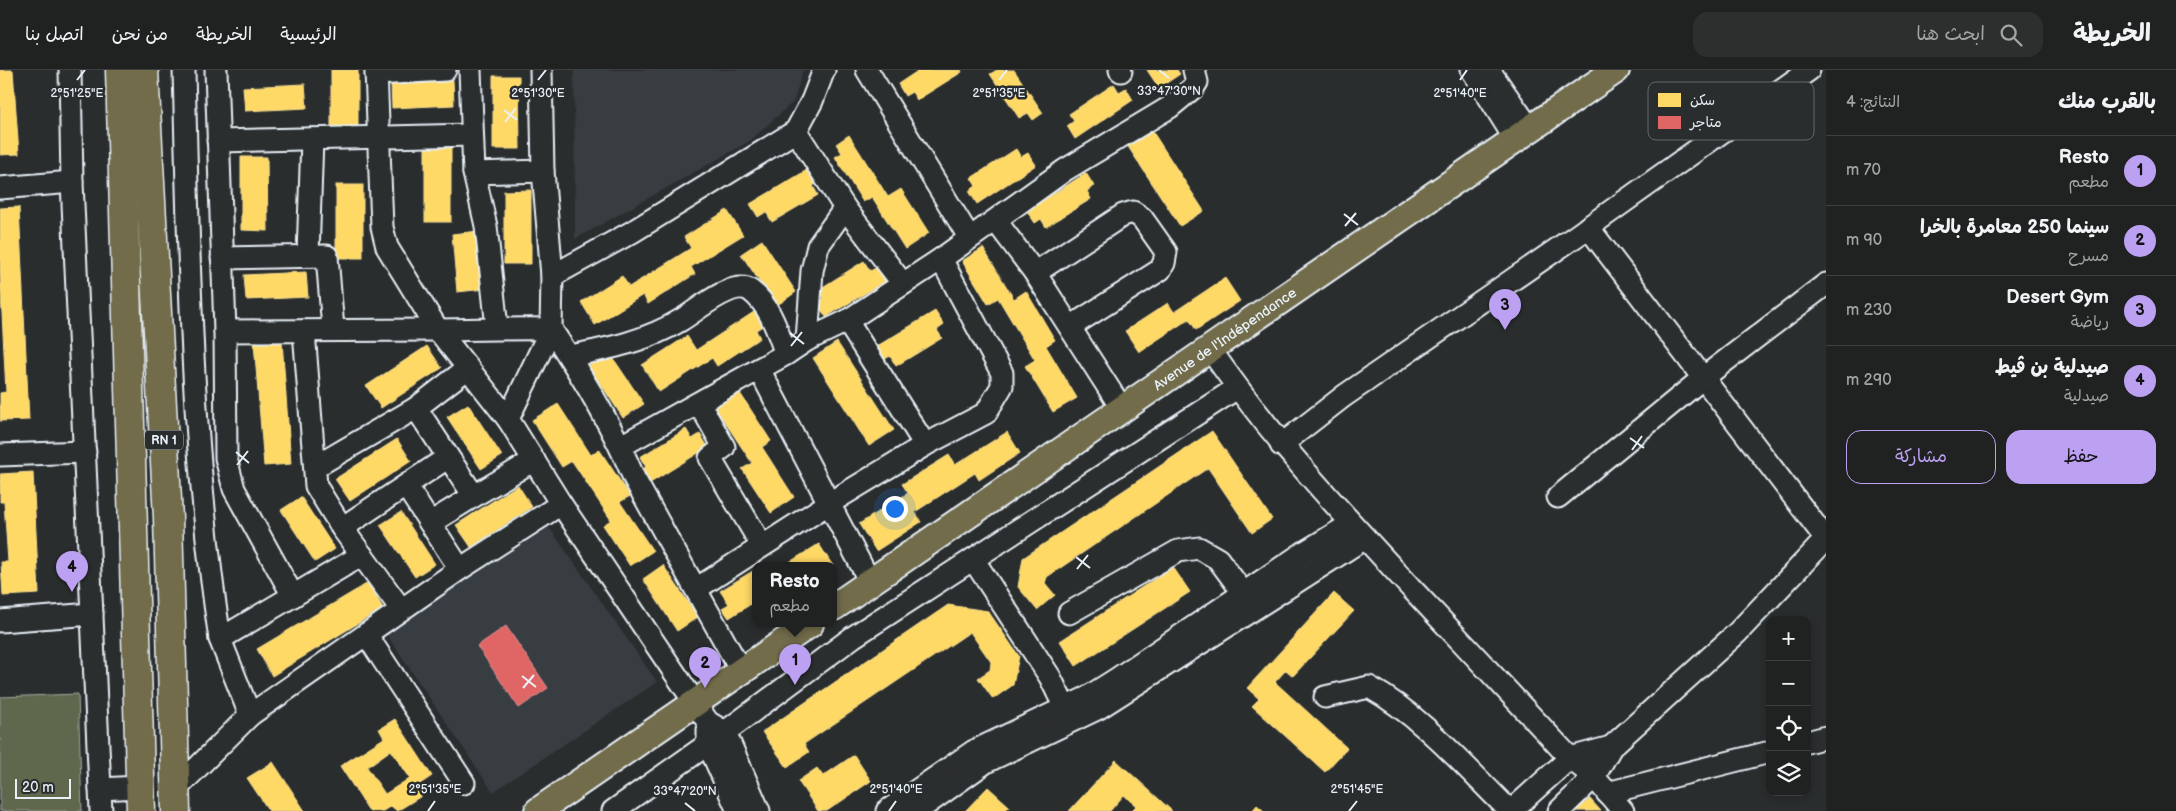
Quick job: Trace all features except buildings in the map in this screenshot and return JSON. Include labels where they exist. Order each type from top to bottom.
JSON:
[{"type":"highway","name":"RN 1","points":[[120,70],[140,799]]},
{"type":"highway","name":"RN 1","points":[[144,70],[168,518],[175,801]]},
{"type":"main road","name":"Avenue de l'Indépendance","points":[[837,605],[1616,70]]},
{"type":"main road","points":[[538,811],[709,719],[741,671],[806,627]]},
{"type":"street","points":[[70,70],[72,182],[101,811]]},
{"type":"street","points":[[184,70],[191,348],[208,560],[220,639],[250,715]]},
{"type":"street","points":[[216,70],[225,331],[226,458],[234,489],[293,596]]},
{"type":"street","points":[[445,70],[376,72],[377,138],[382,227],[386,248],[438,330],[508,419],[561,504],[709,719],[759,811]]},
{"type":"street","points":[[470,70],[474,173],[486,226],[497,328]]},
{"type":"street","points":[[508,419],[551,329],[552,276],[543,171],[541,70]]},
{"type":"street","points":[[552,276],[632,232],[796,131],[812,101],[824,70]]},
{"type":"street","points":[[868,70],[969,237]]},
{"type":"street","points":[[620,446],[786,354],[807,340],[847,321],[941,259],[969,237],[996,221],[1065,170],[1170,107],[1193,88],[1197,82],[1194,70]]},
{"type":"street","points":[[1472,70],[1522,134]]},
{"type":"street","points":[[1489,70],[1522,134]]},
{"type":"street","points":[[1792,82],[1809,70]]},
{"type":"street","points":[[796,131],[845,208],[903,284]]},
{"type":"street","points":[[218,141],[472,135]]},
{"type":"street","points":[[308,255],[312,139]]},
{"type":"street","points":[[1281,444],[1344,396],[1710,140]]},
{"type":"street","points":[[474,173],[543,171]]},
{"type":"street","points":[[0,188],[72,182]]},
{"type":"street","points":[[807,340],[812,271],[818,246],[845,208]]},
{"type":"street","points":[[1035,273],[1123,215],[1133,212],[1142,218],[1166,252],[1160,270],[1070,327]]},
{"type":"street","points":[[996,221],[1035,273],[1122,409]]},
{"type":"street","points":[[1559,811],[1594,777],[1610,748],[1736,633],[1826,539],[1588,227]]},
{"type":"street","points":[[222,258],[327,256],[333,329]]},
{"type":"street","points":[[696,589],[828,504],[925,445],[986,413],[1002,386],[1002,373],[993,353],[941,259]]},
{"type":"street","points":[[1558,497],[1703,378],[1826,284]]},
{"type":"street","points":[[569,356],[600,351],[647,337],[680,321],[724,293],[738,288],[751,291],[769,312],[786,354]]},
{"type":"street","points":[[847,321],[925,445]]},
{"type":"street","points":[[225,331],[551,329]]},
{"type":"street","points":[[551,329],[569,356],[620,446],[634,478],[741,671]]},
{"type":"street","points":[[304,331],[316,486],[342,528],[401,610]]},
{"type":"street","points":[[1210,349],[1237,388],[1281,444],[1358,531],[1570,758],[1594,777],[1623,811]]},
{"type":"street","points":[[315,467],[416,408],[468,368]]},
{"type":"street","points":[[759,369],[870,582]]},
{"type":"street","points":[[709,719],[852,637],[1237,388]]},
{"type":"street","points":[[699,403],[724,447],[710,458],[762,546]]},
{"type":"street","points":[[416,408],[447,458],[474,496]]},
{"type":"street","points":[[0,455],[85,452]]},
{"type":"street","points":[[342,528],[447,458]]},
{"type":"street","points":[[430,523],[534,460]]},
{"type":"street","points":[[406,486],[460,569]]},
{"type":"street","points":[[175,801],[250,715],[460,569],[561,504]]},
{"type":"street","points":[[887,811],[974,751],[1065,708],[1115,680],[1303,553],[1358,531]]},
{"type":"street","points":[[916,811],[962,777],[993,758],[1099,708],[1358,531]]},
{"type":"street","points":[[1069,613],[1178,551],[1198,548],[1218,559],[1244,594]]},
{"type":"street","points":[[220,639],[362,555]]},
{"type":"street","points":[[973,559],[1050,677],[1065,708]]},
{"type":"street","points":[[0,621],[92,614]]},
{"type":"street","points":[[366,634],[464,783]]},
{"type":"street","points":[[1325,697],[1369,687],[1392,700],[1443,745],[1510,811],[1570,758],[1610,748]]},
{"type":"street","points":[[709,719],[708,744],[738,811]]},
{"type":"street","points":[[1811,741],[1826,737]]},
{"type":"street","points":[[613,811],[708,744]]},
{"type":"street","points":[[1607,793],[1766,753]]},
{"type":"street","points":[[100,789],[140,799]]},
{"type":"shaded area","points":[[574,70],[803,70],[794,101],[750,141],[575,239]]},
{"type":"shaded area","points":[[547,524],[657,682],[493,792],[385,632]]},
{"type":"green space","points":[[78,694],[82,811],[0,811],[0,697]]},
{"type":"place","name":"Desert Gym","points":[[1505,330]]},
{"type":"place","name":"صيدلية بن ڤيط","points":[[72,592]]},
{"type":"place","name":"Resto","points":[[795,685]]},
{"type":"place","name":"سينما 250 معامرة بالخرا","points":[[705,688]]}]
